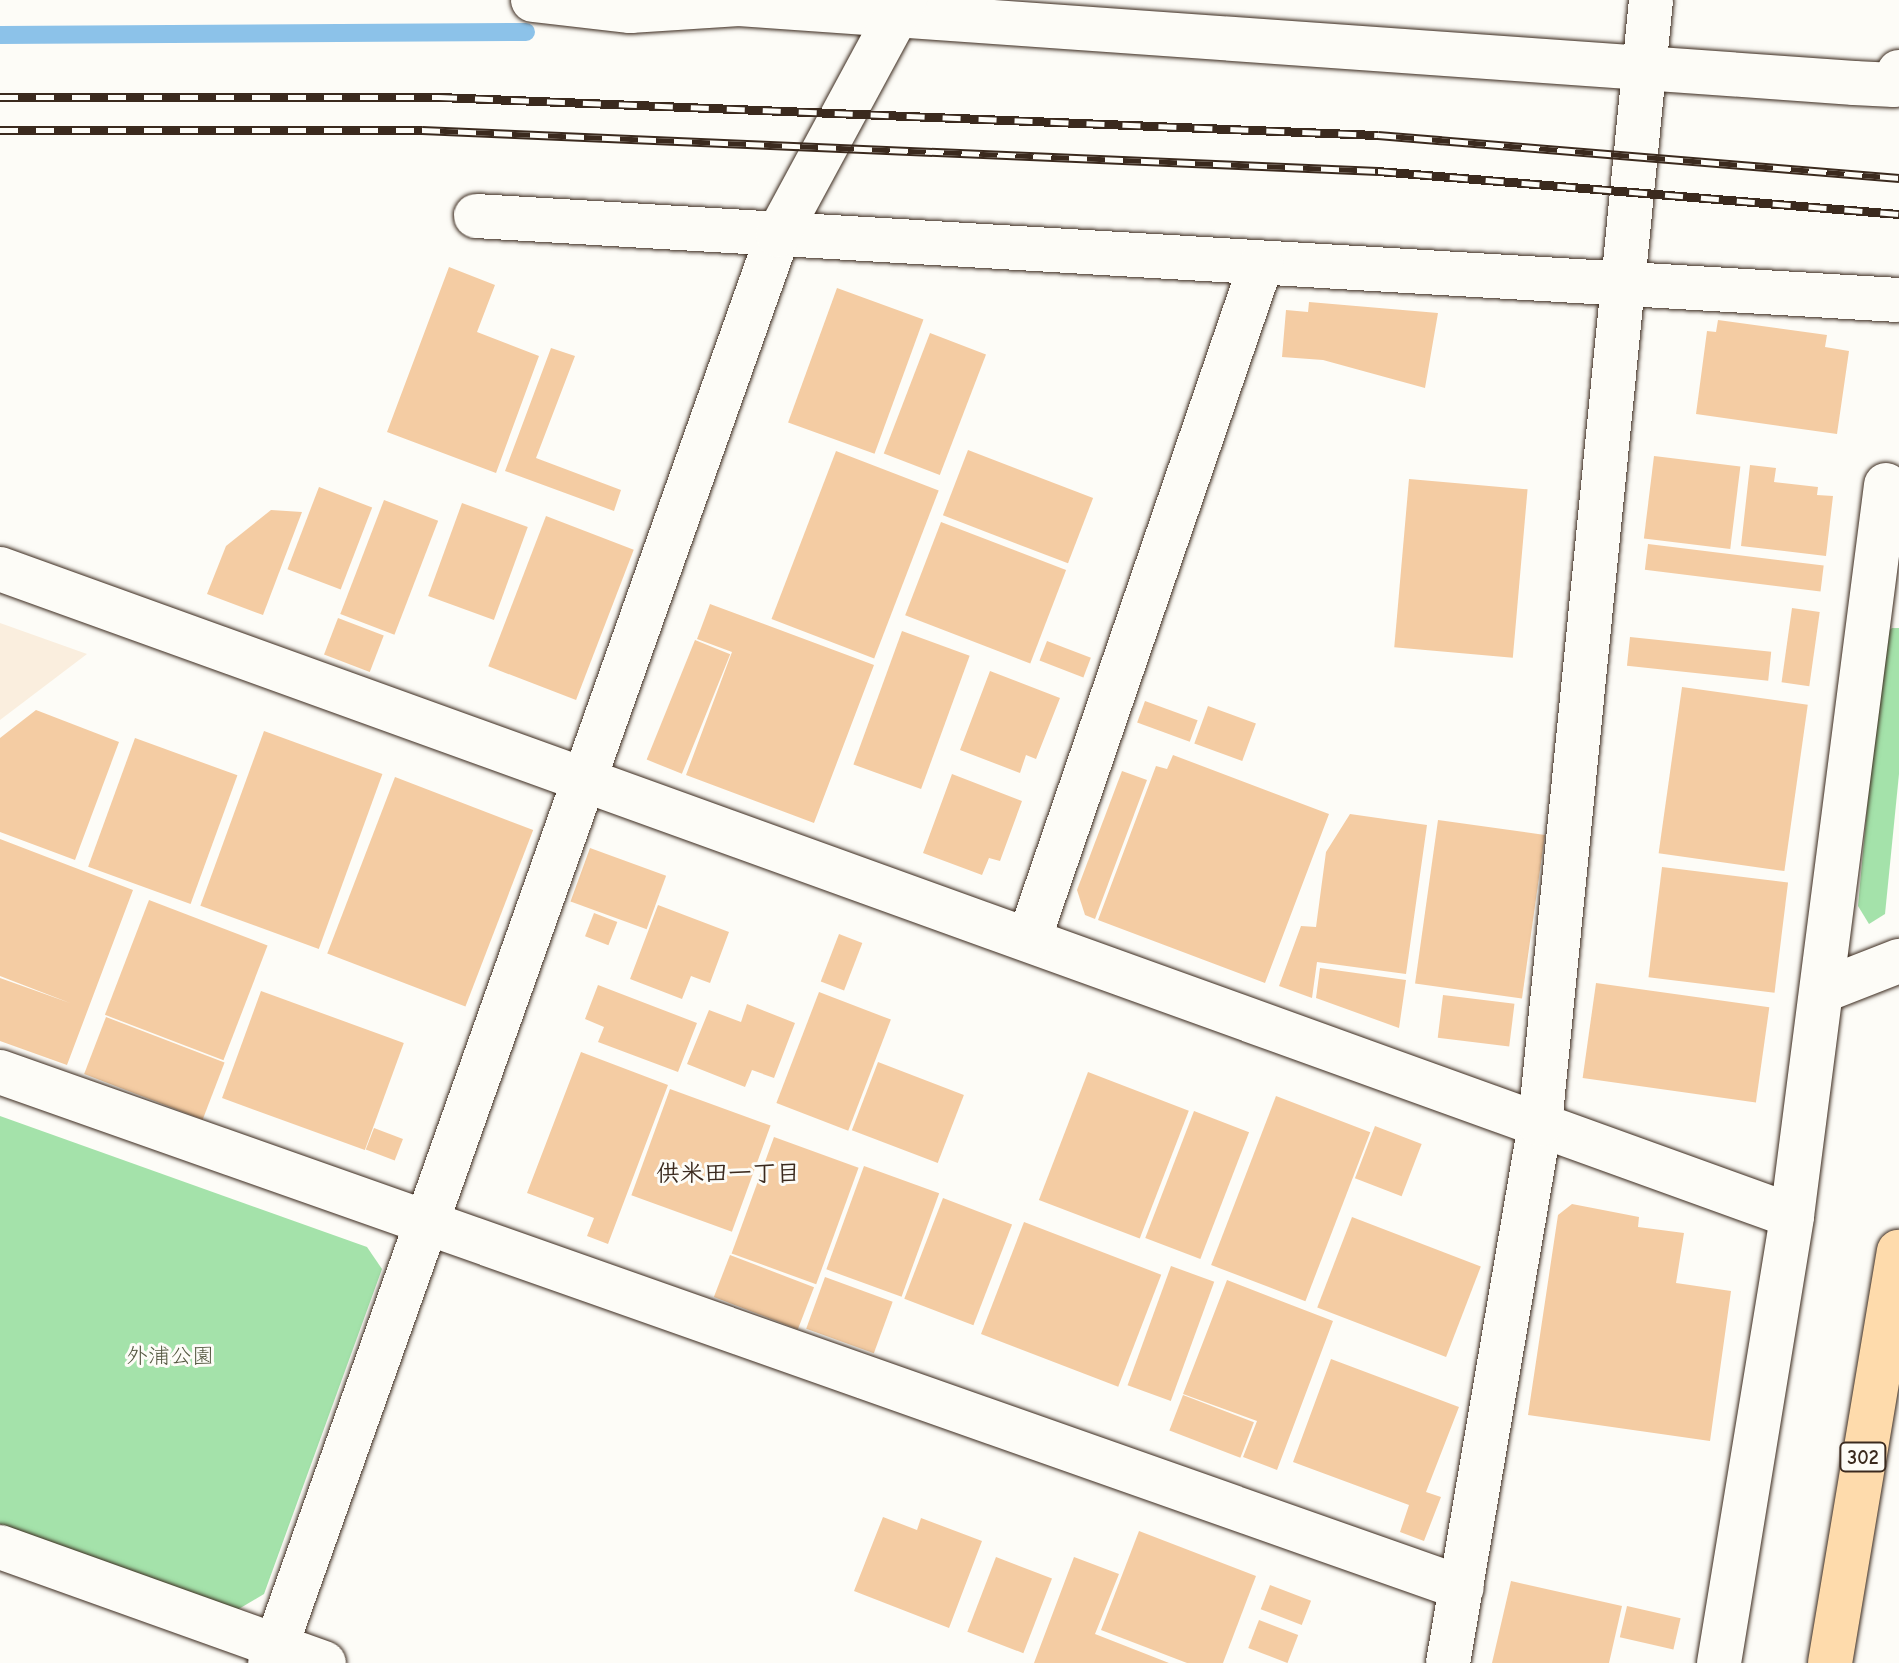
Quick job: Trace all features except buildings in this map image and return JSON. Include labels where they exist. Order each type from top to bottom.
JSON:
[{"type":"highway","name":"302","points":[[1830,1663],[1899,1252]]},
{"type":"street","points":[[533,0],[630,11],[739,4],[899,10],[1647,69],[1894,85],[1899,72]]},
{"type":"street","points":[[1448,1663],[1540,1124],[1627,285],[1651,0]]},
{"type":"street","points":[[273,1654],[778,235],[899,10]]},
{"type":"street","points":[[476,216],[1899,300]]},
{"type":"street","points":[[1029,939],[1261,264]]},
{"type":"street","points":[[1719,1663],[1792,1216],[1886,485]]},
{"type":"street","points":[[0,569],[1792,1216]]},
{"type":"street","points":[[1822,991],[1899,961]]},
{"type":"street","points":[[0,1072],[1462,1588]]},
{"type":"street","points":[[0,1547],[273,1654],[324,1663]]},
{"type":"shaded area","points":[[0,623],[87,654],[0,720]]},
{"type":"green space","points":[[1892,628],[1899,628],[1899,774],[1885,914],[1869,924],[1858,906],[1883,636]]},
{"type":"green space","name":"外浦公園","points":[[0,1116],[367,1247],[382,1269],[264,1594],[237,1610],[0,1524]]},
{"type":"waterway","points":[[0,35],[526,32]]},
{"type":"railway","points":[[0,97],[439,97],[1378,135],[1899,178]]},
{"type":"railway","points":[[0,130],[422,130],[1378,171],[1899,214]]},
{"type":"district","name":"供米田一丁目","points":[[728,1174]]}]
